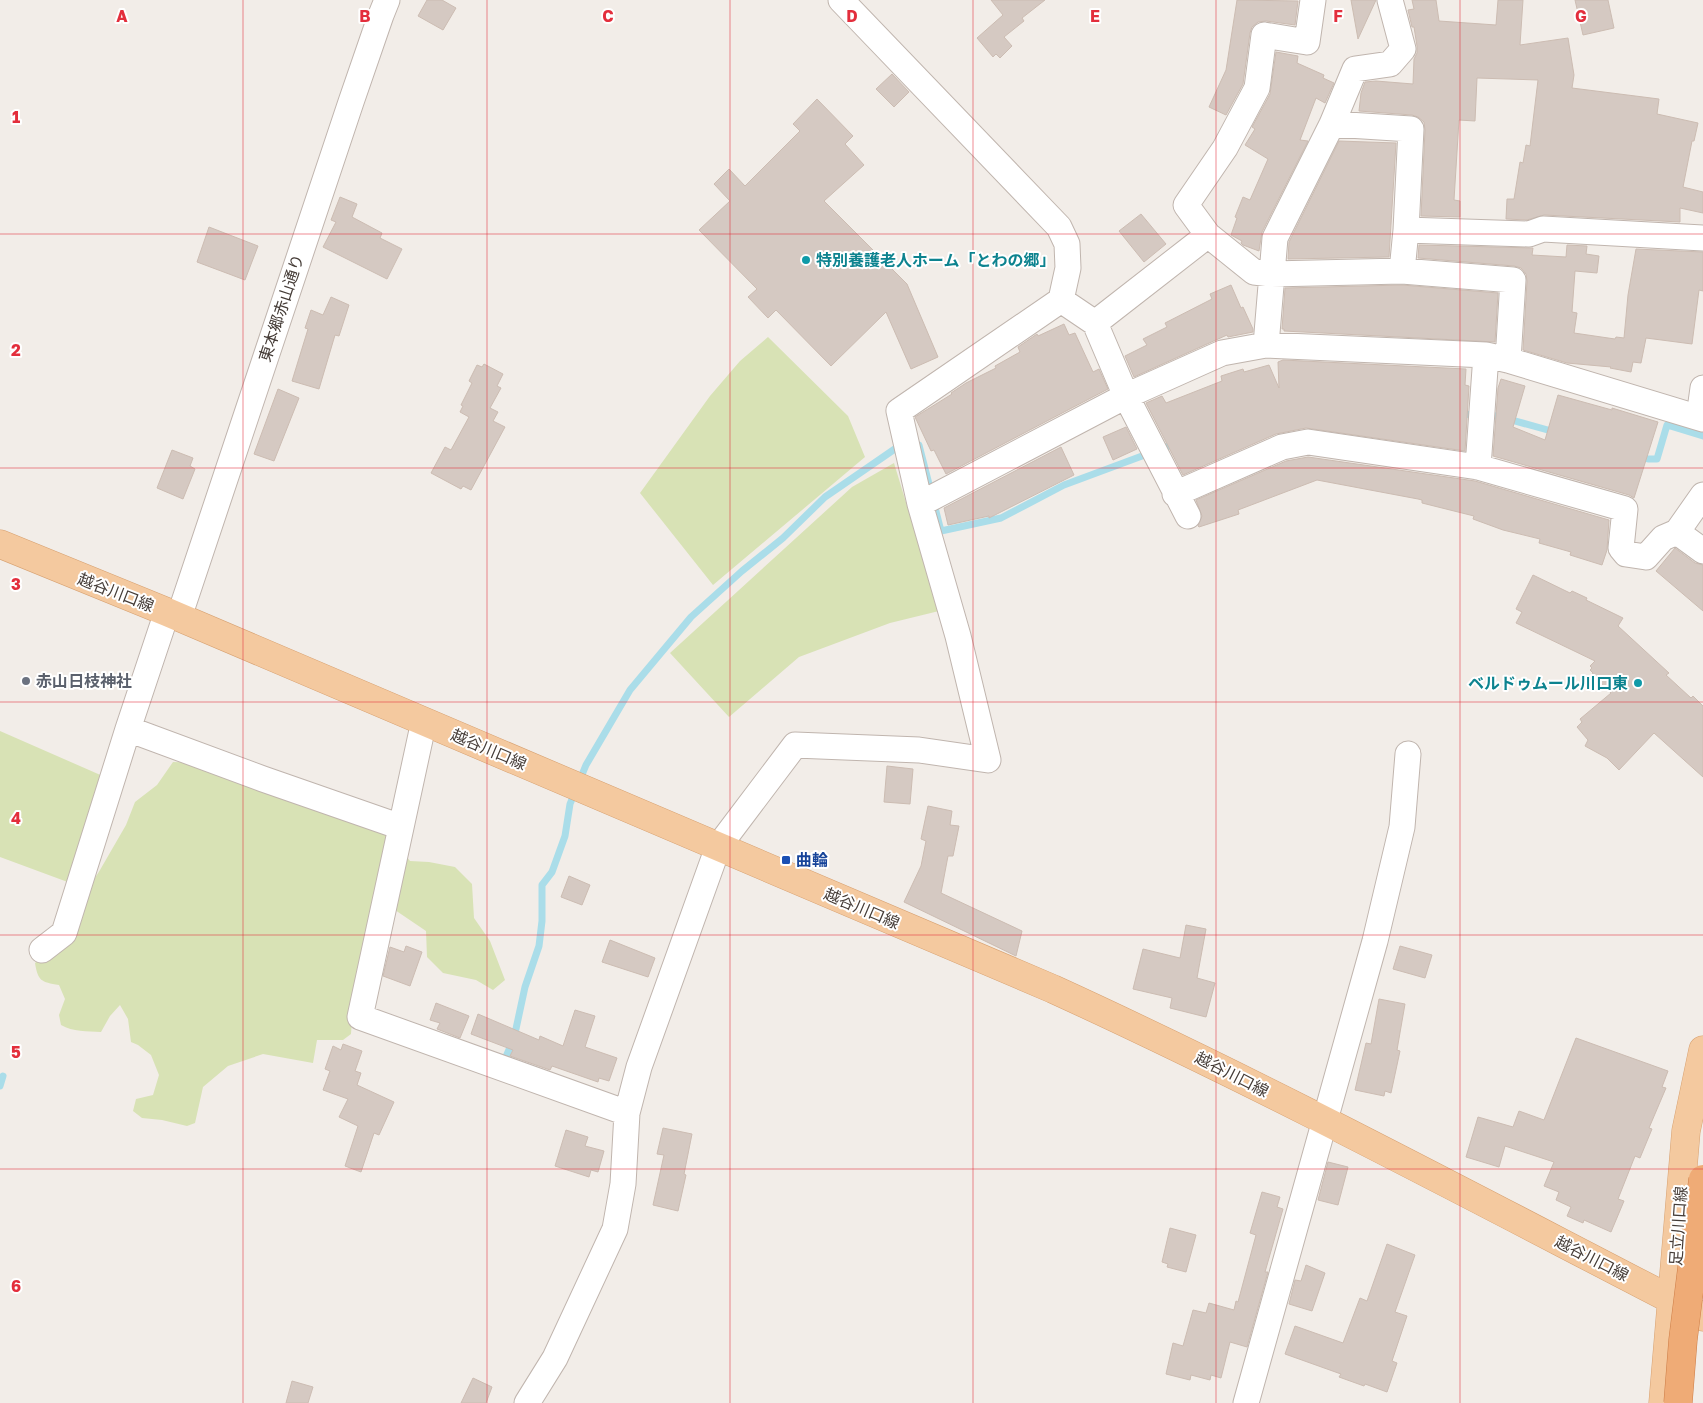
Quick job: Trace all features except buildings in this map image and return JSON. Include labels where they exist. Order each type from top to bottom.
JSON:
[{"type":"highway","points":[[1678,1403],[1703,1179]]},
{"type":"main road","name":"越谷川口線","points":[[0,544],[173,614],[1053,989],[1160,1038],[1325,1120],[1703,1317]]},
{"type":"main road","name":"足立川口線","points":[[1663,1403],[1686,1131],[1703,1050]]},
{"type":"street","name":"東本郷赤山通り","points":[[42,950],[64,932],[128,729],[173,614],[387,0]]},
{"type":"street","points":[[527,1403],[555,1358],[614,1229],[623,1184],[627,1113],[639,1067],[718,847],[795,745],[920,750],[988,760],[958,636],[920,504],[899,411],[1061,300],[1068,268],[1067,244],[1059,226],[841,0]]},
{"type":"street","points":[[1313,0],[1307,42],[1264,35],[1257,88],[1225,148],[1186,205],[1208,235],[1254,272],[1271,274],[1402,271],[1513,280],[1478,467]]},
{"type":"street","points":[[1266,345],[1275,238],[1332,124],[1355,69],[1390,64],[1404,49],[1390,0]]},
{"type":"street","points":[[1332,124],[1411,129],[1402,271]]},
{"type":"street","points":[[1406,230],[1529,234],[1543,229],[1703,238]]},
{"type":"street","points":[[1095,323],[1208,235]]},
{"type":"street","points":[[1061,300],[1095,323],[1126,396],[1188,516]]},
{"type":"street","points":[[920,504],[1126,396],[1222,353],[1266,345],[1497,358],[1701,418],[1703,388]]},
{"type":"street","points":[[1175,494],[1282,447],[1308,442],[1478,467],[1625,509],[1621,548],[1626,554],[1646,557],[1663,538],[1677,532],[1703,495]]},
{"type":"street","points":[[1677,532],[1703,551]]},
{"type":"street","points":[[424,721],[360,1017],[627,1113]]},
{"type":"street","points":[[128,729],[262,779],[401,827]]},
{"type":"street","points":[[1246,1403],[1375,940],[1402,827],[1408,754]]},
{"type":"green space","points":[[768,337],[848,416],[865,457],[713,585],[640,493],[710,396],[740,361]]},
{"type":"green space","points":[[894,463],[939,611],[890,623],[799,657],[729,717],[670,653],[852,487]]},
{"type":"green space","points":[[0,731],[105,777],[73,884],[0,857]]},
{"type":"green space","points":[[173,762],[204,763],[385,828],[410,861],[429,862],[455,867],[472,884],[474,918],[490,941],[505,980],[493,990],[476,980],[443,973],[427,957],[426,931],[395,910],[353,1006],[351,1034],[343,1040],[317,1040],[313,1063],[263,1054],[228,1066],[203,1087],[195,1123],[187,1126],[162,1120],[142,1118],[133,1111],[136,1099],[153,1095],[159,1075],[151,1055],[131,1042],[128,1019],[120,1005],[110,1016],[101,1032],[80,1031],[61,1025],[59,1015],[65,999],[59,985],[41,980],[37,974],[35,963],[47,953],[100,870],[126,825],[135,802],[157,785]]},
{"type":"waterway","points":[[1459,414],[1497,416],[1555,432]]},
{"type":"waterway","points":[[1638,456],[1657,459],[1667,425],[1703,436]]},
{"type":"waterway","points":[[919,445],[941,531],[1001,518],[1064,485],[1177,443]]},
{"type":"waterway","points":[[579,782],[586,765],[630,690],[691,617],[742,571],[783,538],[825,497],[902,444]]},
{"type":"waterway","points":[[505,1059],[514,1038],[525,987],[539,946],[542,921],[542,885],[552,872],[565,836],[570,804],[575,792]]},
{"type":"waterway","points":[[0,1086],[3,1076]]},
{"type":"place","name":"特別養護老人ホーム「とわの郷」","points":[[806,260]]},
{"type":"place","name":"赤山日枝神社","points":[[26,681]]},
{"type":"place","name":"ベルドゥムール川口東","points":[[1638,683]]},
{"type":"place","name":"曲輪","points":[[786,860]]}]
